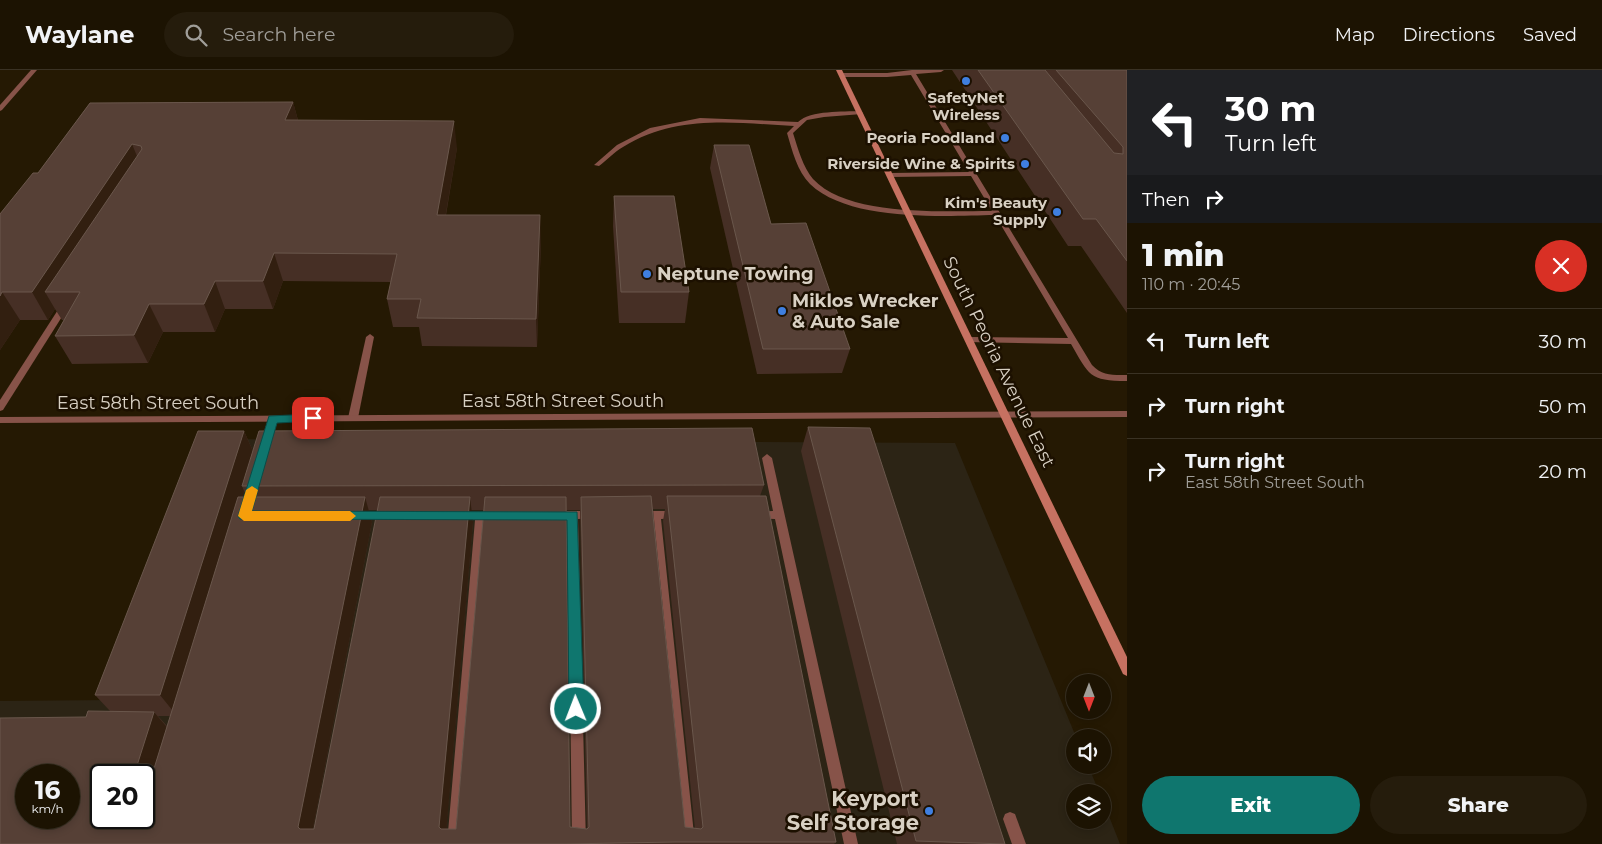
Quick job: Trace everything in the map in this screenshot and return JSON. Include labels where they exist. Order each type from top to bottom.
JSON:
[{"type":"main road","name":"South Peoria Avenue East","points":[[841,72],[1127,670]]},
{"type":"street","points":[[0,109],[34,70]]},
{"type":"street","points":[[841,72],[941,70]]},
{"type":"street","points":[[912,72],[1094,373],[1099,377],[1127,378]]},
{"type":"street","points":[[860,113],[824,114],[805,119],[790,133],[800,163],[812,183],[843,202],[908,212],[997,213]]},
{"type":"street","points":[[597,165],[619,146],[650,130],[700,120],[800,124]]},
{"type":"street","points":[[890,175],[973,174]]},
{"type":"street","points":[[0,408],[74,292]]},
{"type":"street","points":[[353,418],[370,337]]},
{"type":"street","points":[[969,340],[1074,342]]},
{"type":"street","name":"East 58th Street South","points":[[0,420],[1127,414]]},
{"type":"street","points":[[264,450],[273,419]]},
{"type":"street","points":[[768,458],[851,844]]},
{"type":"street","points":[[545,515],[609,515]]},
{"type":"street","points":[[573,515],[579,844]]},
{"type":"street","points":[[628,515],[684,515]]},
{"type":"street","points":[[655,515],[688,844]]},
{"type":"street","points":[[751,515],[780,515]]},
{"type":"street","points":[[453,516],[508,516]]},
{"type":"street","points":[[454,844],[481,516]]},
{"type":"street","points":[[1010,819],[1019,844]]},
{"type":"shaded area","name":"Keyport Self Storage","points":[[209,439],[955,443],[1066,713],[1066,719],[1069,719],[1073,729],[1066,729],[1066,774],[1092,774],[1096,784],[1066,784],[1066,829],[1111,829],[1111,821],[1120,844],[0,844],[0,701],[113,700]]},
{"type":"building","points":[[978,70],[1045,70],[1114,153],[1123,154],[1123,147],[1056,70],[1127,70],[1127,261],[1096,219],[1083,219]]},
{"type":"building","points":[[293,102],[285,120],[454,121],[437,215],[540,215],[536,319],[417,318],[421,299],[387,299],[397,254],[274,253],[263,281],[215,281],[204,304],[149,304],[134,335],[55,336],[80,292],[45,292],[142,149],[141,146],[132,144],[32,292],[2,292],[0,296],[0,214],[33,173],[38,173],[90,103]]},
{"type":"building","points":[[714,145],[749,145],[771,224],[806,223],[850,349],[763,349]]},
{"type":"building","name":"Neptune Towing","points":[[614,196],[674,196],[689,292],[621,292]]},
{"type":"building","points":[[808,427],[870,428],[1005,844],[916,841]]},
{"type":"building","points":[[752,428],[764,485],[242,486],[259,431]]},
{"type":"building","points":[[198,431],[244,431],[160,695],[95,695]]},
{"type":"building","points":[[651,496],[685,827],[701,829],[703,827],[667,496],[766,496],[836,842],[0,844],[0,718],[86,717],[88,711],[154,712],[137,764],[90,764],[90,829],[155,829],[155,765],[238,497],[365,497],[298,827],[300,829],[314,829],[380,497],[470,497],[439,827],[441,829],[456,829],[485,497],[566,497],[570,827],[587,829],[589,827],[581,497]]},
{"type":"slow traffic","points":[[252,490],[244,516],[350,516]]},
{"type":"place","name":"SafetyNet Wireless","points":[[966,81]]},
{"type":"place","name":"Peoria Foodland","points":[[1005,138]]},
{"type":"place","name":"Riverside Wine & Spirits","points":[[1025,164]]},
{"type":"place","name":"Kim's Beauty Supply","points":[[1057,212]]},
{"type":"place","name":"Neptune Towing","points":[[647,274]]},
{"type":"place","name":"Miklos Wrecker & Auto Sale","points":[[782,311]]},
{"type":"place","name":"Keyport Self Storage","points":[[929,811]]},
{"type":"route","points":[[313,418],[273,419],[244,516],[573,515],[576,709]]}]
